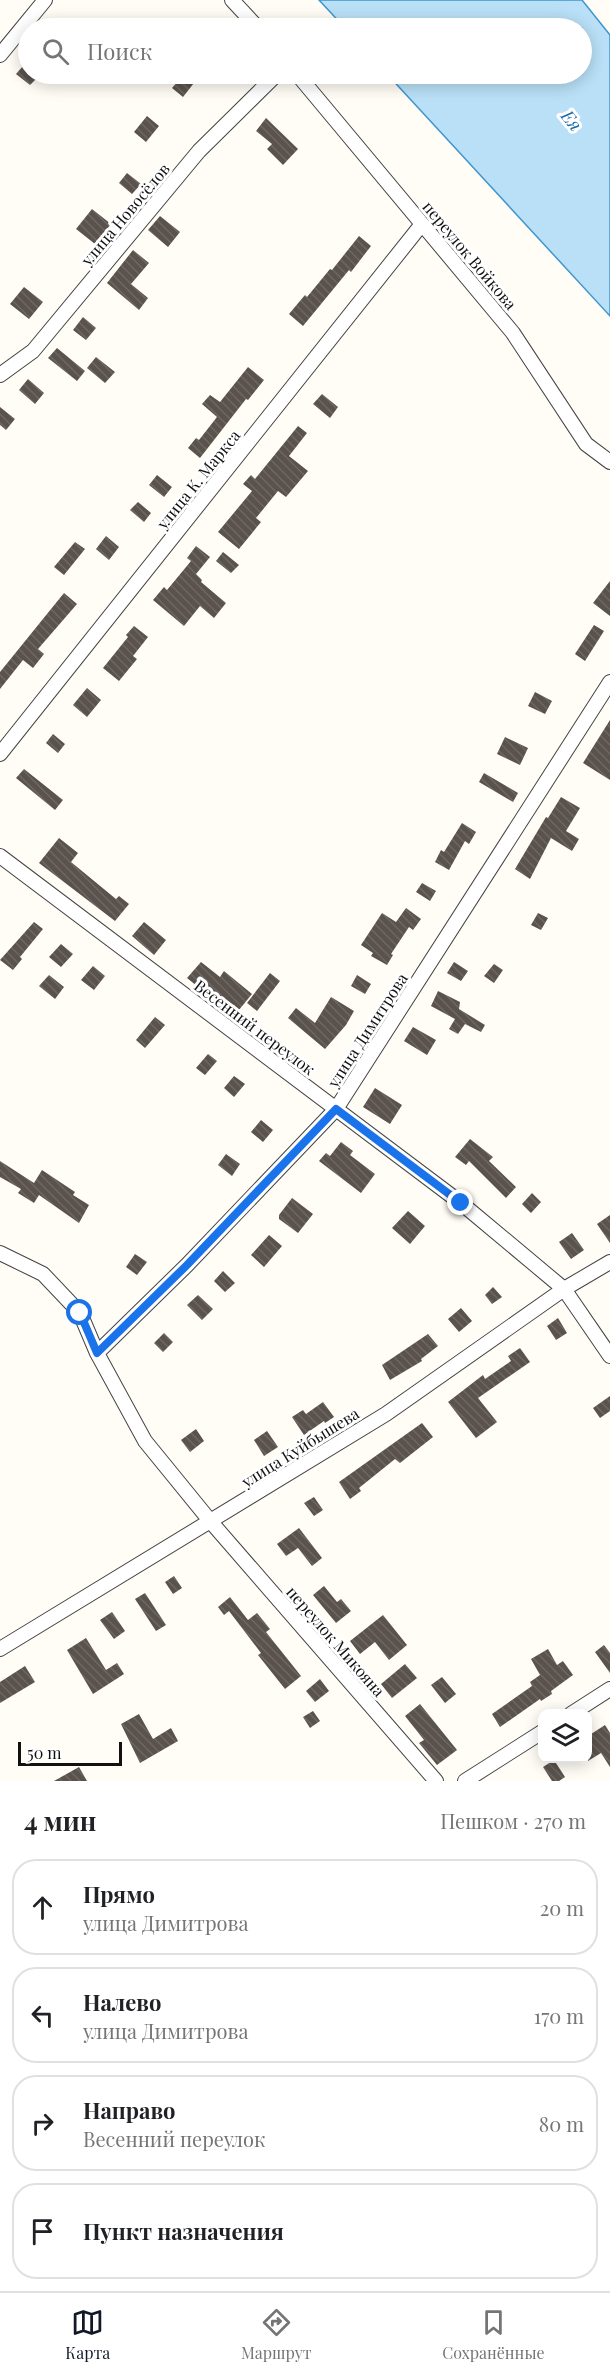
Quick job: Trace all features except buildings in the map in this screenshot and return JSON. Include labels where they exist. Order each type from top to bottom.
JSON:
[{"type":"street","points":[[30,18],[45,0]]},
{"type":"street","points":[[232,0],[249,18]]},
{"type":"street","points":[[0,55],[18,33]]},
{"type":"street","name":"улица Новосёлов","points":[[0,375],[33,351],[199,151],[267,84]]},
{"type":"street","name":"переулок Войкова","points":[[305,84],[513,333],[586,444],[610,462]]},
{"type":"street","name":"улица К. Маркса","points":[[0,754],[422,224]]},
{"type":"street","name":"улица Димитрова","points":[[97,1353],[195,1257],[336,1109],[610,682]]},
{"type":"street","name":"Весенний переулок","points":[[0,856],[461,1203],[564,1289],[610,1356]]},
{"type":"street","points":[[0,1253],[43,1274],[80,1313],[97,1353],[146,1441],[212,1522]]},
{"type":"street","name":"улица Куйбышева","points":[[0,1648],[212,1522],[386,1414],[564,1289],[610,1262]]},
{"type":"street","name":"переулок Микояна","points":[[212,1522],[436,1781]]},
{"type":"street","points":[[578,1709],[610,1689]]},
{"type":"street","points":[[465,1781],[538,1735]]},
{"type":"water","name":"Ея","points":[[319,0],[582,0],[610,35],[610,316],[396,84],[592,84],[592,18],[336,18]]},
{"type":"route","points":[[80,1313],[97,1353],[187,1265],[336,1109],[461,1203]]}]
